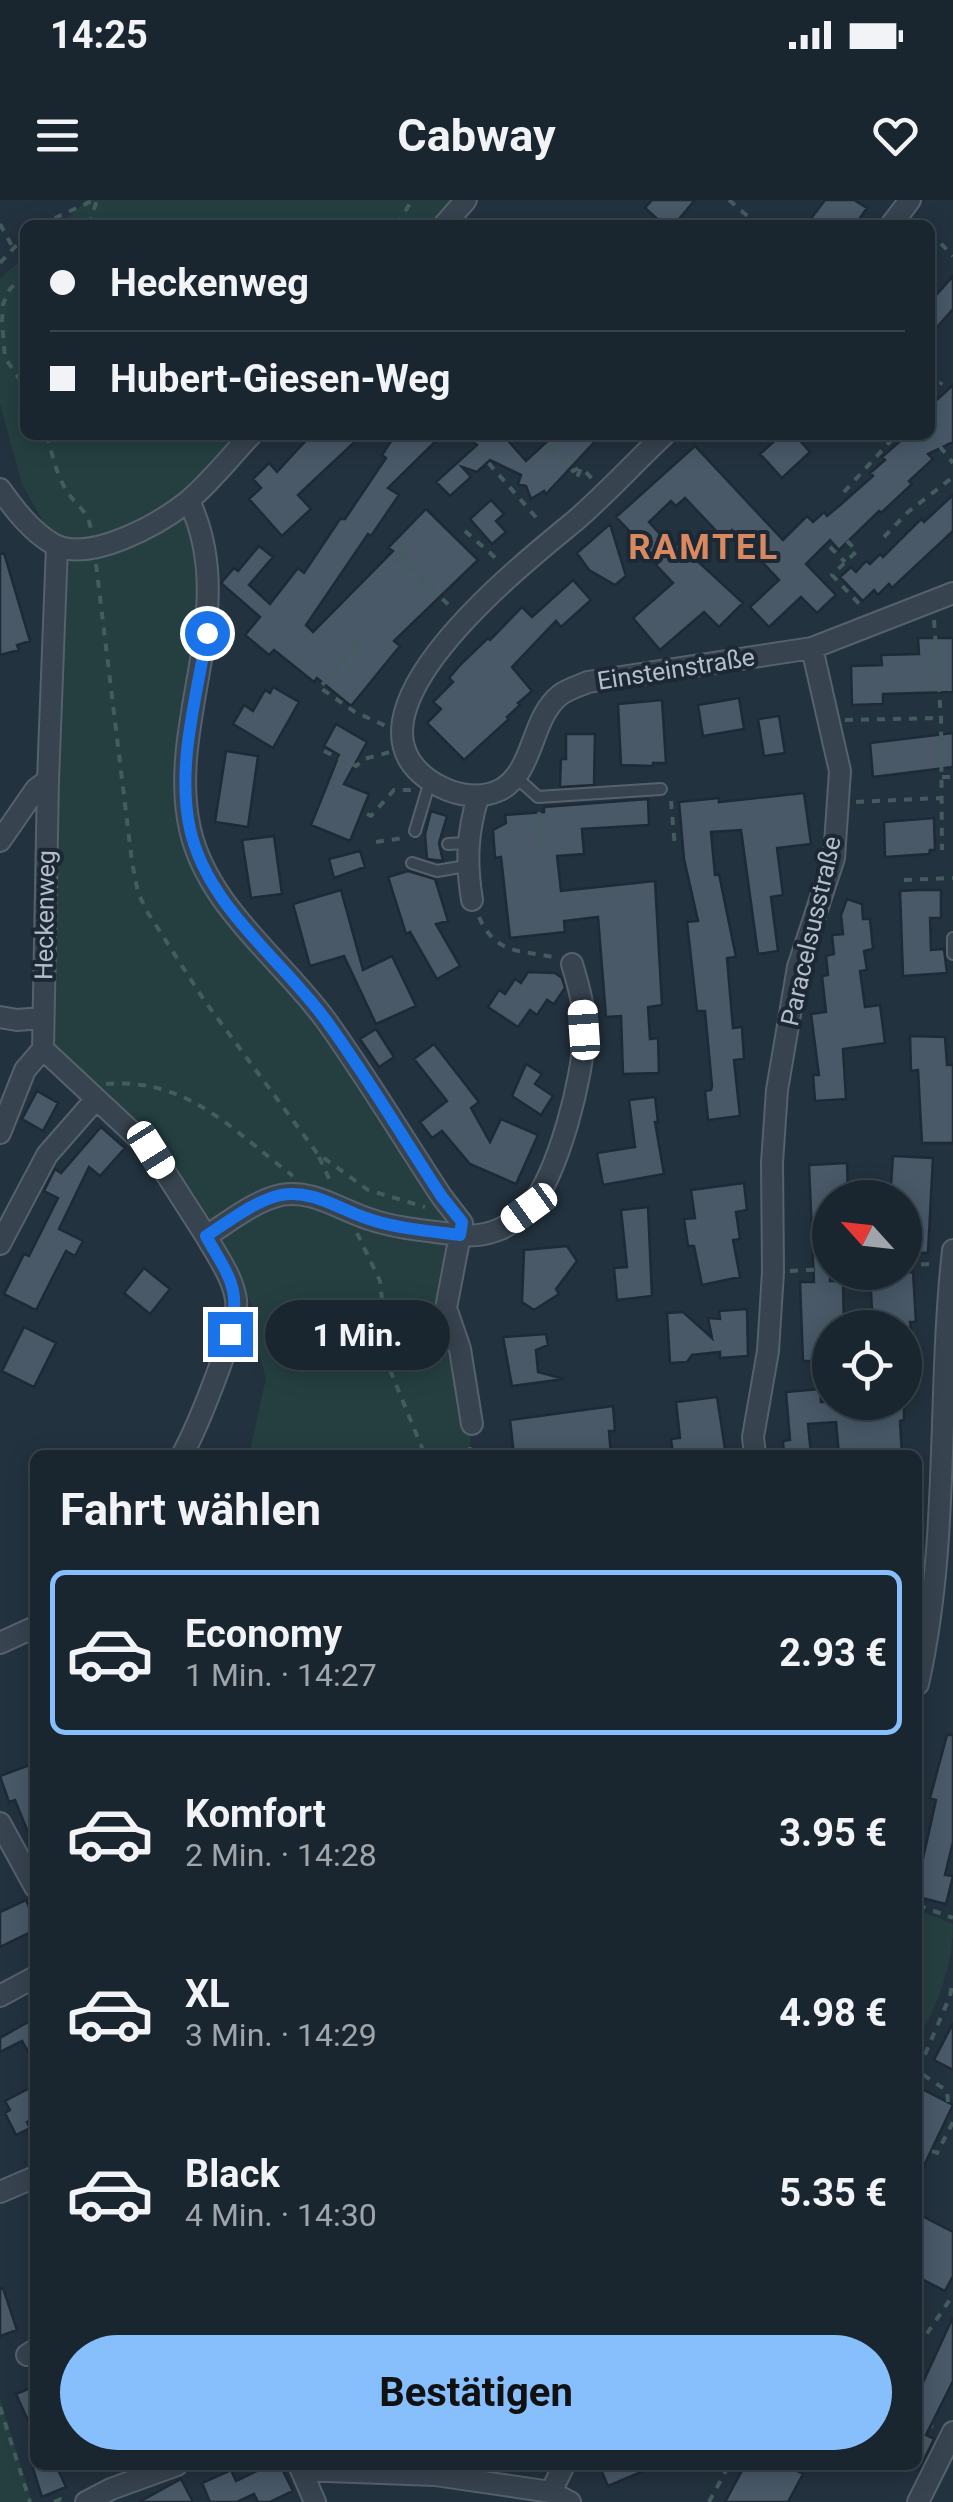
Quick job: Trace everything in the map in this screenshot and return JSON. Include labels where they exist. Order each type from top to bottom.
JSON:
[{"type":"street","points":[[448,220],[466,200]]},
{"type":"street","points":[[895,220],[910,200]]},
{"type":"street","points":[[0,490],[17,513],[56,546],[94,548],[144,528],[188,500],[246,440]]},
{"type":"street","points":[[516,777],[500,790],[478,797],[428,786],[408,758],[404,734],[405,712],[419,678],[464,620],[659,440]]},
{"type":"street","points":[[188,500],[200,525],[207,633],[184,782],[190,830],[203,868],[226,904],[324,1018],[462,1222],[446,1308],[460,1349],[472,1424]]},
{"type":"street","name":"Heckenweg","points":[[43,1050],[56,546]]},
{"type":"street","name":"Einsteinstraße","points":[[516,777],[544,714],[561,695],[588,682],[812,648],[943,597]]},
{"type":"street","name":"Paracelsusstraße","points":[[755,1450],[768,1350],[773,1272],[772,1163],[777,1090],[798,967],[834,858],[840,771],[812,648]]},
{"type":"street","name":"Heckenweg","points":[[0,841],[36,790],[48,780]]},
{"type":"street","points":[[472,900],[458,844],[478,797]]},
{"type":"street","points":[[206,1236],[258,1204],[281,1195],[324,1200],[370,1220],[479,1237],[498,1230],[529,1208],[546,1179],[582,1068],[582,999],[572,964]]},
{"type":"street","points":[[0,1017],[42,1018]]},
{"type":"street","points":[[0,1133],[25,1070],[43,1050],[151,1150],[206,1236],[233,1285],[237,1305],[230,1334],[184,1450]]},
{"type":"street","points":[[0,1244],[47,1155],[92,1096]]},
{"type":"street","points":[[922,1660],[943,1477],[944,1378],[952,1257]]},
{"type":"street","points":[[0,1643],[30,1629]]},
{"type":"street","points":[[0,1824],[30,1878]]},
{"type":"street","points":[[0,1996],[30,1980]]},
{"type":"street","points":[[0,2192],[30,2179]]},
{"type":"street","points":[[918,2502],[953,2432]]},
{"type":"street","points":[[86,2502],[163,2470]]},
{"type":"street","points":[[301,2470],[315,2502]]},
{"type":"street","points":[[339,2470],[435,2475],[560,2497],[563,2470]]},
{"type":"lane","points":[[516,777],[538,797],[661,789]]},
{"type":"lane","points":[[415,831],[428,786]]},
{"type":"lane","points":[[412,864],[437,872],[466,866]]},
{"type":"lane","points":[[953,938],[953,954]]},
{"type":"path","points":[[51,220],[96,200]]},
{"type":"path","points":[[730,200],[752,220]]},
{"type":"path","points":[[0,224],[14,248]]},
{"type":"path","points":[[935,237],[953,256]]},
{"type":"path","points":[[0,263],[20,241]]},
{"type":"path","points":[[20,279],[10,288],[3,304],[2,322],[5,358],[20,380]]},
{"type":"path","points":[[935,390],[942,382]]},
{"type":"path","points":[[935,439],[952,458]]},
{"type":"path","points":[[49,440],[67,492],[90,516],[138,893],[204,1000],[317,1153],[380,1281],[383,1354],[423,1450]]},
{"type":"path","points":[[543,440],[572,471],[582,466],[578,476],[585,472]]},
{"type":"path","points":[[844,492],[891,440]]},
{"type":"path","points":[[478,451],[553,538]]},
{"type":"path","points":[[884,537],[908,512],[953,477]]},
{"type":"path","points":[[465,531],[513,572]]},
{"type":"path","points":[[846,541],[856,551],[832,575],[877,622]]},
{"type":"path","points":[[830,547],[845,562]]},
{"type":"path","points":[[400,550],[409,567]]},
{"type":"path","points":[[392,558],[409,567],[464,620]]},
{"type":"path","points":[[942,850],[943,597]]},
{"type":"path","points":[[358,642],[319,686],[355,712],[404,734]]},
{"type":"path","points":[[830,721],[941,718]]},
{"type":"path","points":[[324,751],[356,766],[390,752],[398,763],[408,758]]},
{"type":"path","points":[[942,777],[953,777]]},
{"type":"path","points":[[367,814],[371,816],[394,790],[428,786]]},
{"type":"path","points":[[538,797],[543,853]]},
{"type":"path","points":[[837,812],[855,814],[856,801],[942,798]]},
{"type":"path","points":[[672,801],[675,848]]},
{"type":"path","points":[[904,880],[953,878]]},
{"type":"path","points":[[472,900],[483,926],[504,948],[572,964]]},
{"type":"path","points":[[92,1096],[102,1085],[159,1086],[213,1114],[295,1177]]},
{"type":"path","points":[[317,1153],[368,1190],[444,1213],[454,1212]]},
{"type":"path","points":[[922,1263],[952,1257]]},
{"type":"path","points":[[773,1272],[812,1270]]},
{"type":"path","points":[[922,1906],[953,1918]]},
{"type":"path","points":[[922,2062],[953,1982]]},
{"type":"path","points":[[922,2074],[948,2090],[948,2102]]},
{"type":"path","points":[[932,2151],[937,2153],[953,2122]]},
{"type":"path","points":[[922,2342],[953,2295]]},
{"type":"path","points":[[0,2407],[30,2502]]},
{"type":"path","points":[[709,2502],[726,2470]]},
{"type":"path","points":[[54,2502],[61,2498],[67,2502]]},
{"type":"green space","points":[[87,200],[466,200],[448,220],[65,220]]},
{"type":"green space","points":[[20,261],[20,440],[246,440],[189,501],[207,575],[184,782],[203,869],[462,1223],[446,1308],[472,1424],[469,1450],[250,1450],[266,1378],[256,1346],[259,1320],[238,1276],[146,1148],[43,1049],[57,546],[22,484],[0,404],[0,279]]},
{"type":"green space","points":[[922,1912],[953,1924],[949,1963],[926,2025],[922,2026]]},
{"type":"green space","points":[[0,2398],[32,2502],[0,2502]]},
{"type":"building","points":[[652,200],[695,200],[678,220],[658,220],[645,208]]},
{"type":"building","points":[[825,200],[854,200],[867,208],[859,220],[810,220]]},
{"type":"building","points":[[953,276],[953,309],[935,329],[935,296]]},
{"type":"building","points":[[953,385],[953,442],[928,454],[933,459],[909,481],[912,484],[839,550],[830,540],[806,564],[836,595],[817,613],[801,597],[769,627],[750,607],[779,580],[732,530],[723,538],[685,498],[676,506],[671,501],[649,522],[673,548],[678,543],[743,603],[719,627],[704,612],[660,650],[633,618],[673,583],[656,565],[659,562],[616,517],[695,446],[783,540],[807,516],[813,522],[839,506],[873,476],[870,473],[885,460],[882,457],[901,440],[935,440],[935,401]]},
{"type":"building","points":[[306,440],[357,440],[298,495],[311,509],[282,536],[249,499],[261,488],[253,479],[269,463],[277,472]]},
{"type":"building","points":[[392,440],[437,440],[388,488],[399,495],[306,625],[313,632],[393,551],[388,548],[426,509],[478,560],[394,641],[400,646],[351,706],[317,678],[314,682],[274,650],[269,655],[245,635],[260,617],[221,583],[234,568],[238,571],[259,546],[273,557],[249,585],[270,604],[298,568],[304,573],[340,519],[345,519],[386,458],[382,455]]},
{"type":"building","points":[[507,440],[526,461],[549,440],[596,440],[546,494],[544,491],[531,499],[526,486],[518,484],[521,475],[490,460],[477,472],[462,467],[471,477],[450,496],[436,482],[477,445],[474,442]]},
{"type":"building","points":[[775,440],[799,440],[810,452],[782,478],[760,454]]},
{"type":"building","points":[[953,495],[953,531],[892,588],[889,584],[878,595],[874,590],[863,601],[840,577],[851,567],[856,572],[866,561],[870,564],[880,554],[883,557],[921,519],[924,522]]},
{"type":"building","points":[[491,500],[504,514],[496,521],[506,532],[492,544],[470,519]]},
{"type":"building","points":[[610,524],[626,576],[615,585],[589,570],[577,553]]},
{"type":"building","points":[[4,553],[30,641],[17,645],[19,650],[0,655],[0,554]]},
{"type":"building","points":[[573,580],[591,600],[561,627],[556,621],[512,667],[532,691],[518,703],[509,719],[464,760],[427,723],[441,709],[433,702],[453,682],[449,678],[461,664],[522,607],[532,617]]},
{"type":"building","points":[[918,638],[953,638],[953,692],[883,694],[883,704],[852,705],[851,666],[882,665],[881,655],[919,654]]},
{"type":"building","points":[[273,687],[299,702],[273,748],[233,724],[244,705],[253,711],[265,690],[270,693]]},
{"type":"building","points":[[739,698],[744,729],[703,736],[698,705]]},
{"type":"building","points":[[662,700],[666,763],[621,765],[618,704]]},
{"type":"building","points":[[779,716],[785,753],[764,756],[758,719]]},
{"type":"building","points":[[336,724],[367,742],[344,784],[369,794],[350,841],[311,825],[339,755],[324,746]]},
{"type":"building","points":[[953,733],[953,767],[873,777],[870,743]]},
{"type":"building","points":[[566,734],[595,734],[594,785],[560,787]]},
{"type":"building","points":[[226,751],[258,756],[248,827],[215,822]]},
{"type":"building","points":[[804,793],[811,844],[777,848],[783,895],[771,897],[778,951],[758,954],[741,830],[711,832],[715,875],[719,874],[736,957],[727,958],[733,1028],[742,1027],[744,1059],[734,1060],[740,1116],[708,1120],[705,1091],[712,1086],[705,1011],[697,1011],[687,922],[698,921],[684,859],[679,802]]},
{"type":"building","points":[[648,799],[649,825],[582,829],[584,854],[557,856],[561,891],[655,881],[662,1005],[648,1007],[650,1039],[658,1038],[659,1073],[623,1074],[621,1016],[606,1017],[598,917],[564,921],[565,932],[510,938],[501,857],[495,858],[493,830],[506,823],[505,815],[544,812],[544,807]]},
{"type":"building","points":[[431,811],[447,816],[439,843],[443,861],[427,859],[425,834]]},
{"type":"building","points":[[934,818],[935,850],[929,854],[885,857],[884,822]]},
{"type":"building","points":[[274,836],[282,894],[251,898],[242,840]]},
{"type":"building","points":[[360,851],[365,867],[334,878],[329,859]]},
{"type":"building","points":[[408,871],[435,879],[448,921],[436,924],[460,966],[437,979],[410,932],[406,934],[388,877]]},
{"type":"building","points":[[341,890],[363,970],[392,956],[416,1006],[376,1024],[344,956],[310,966],[293,904]]},
{"type":"building","points":[[941,890],[941,918],[930,918],[931,950],[944,949],[947,973],[903,976],[900,891]]},
{"type":"building","points":[[847,899],[862,904],[863,919],[870,919],[873,949],[864,951],[867,970],[860,971],[865,1007],[880,1005],[885,1043],[843,1049],[846,1099],[815,1101],[813,1075],[819,1075],[811,1014],[826,1012],[822,976],[828,975],[826,956],[834,954],[832,935],[843,934],[841,915]]},
{"type":"building","points":[[528,972],[555,973],[562,978],[565,988],[554,1004],[547,1000],[537,1015],[530,1010],[518,1027],[488,1007],[499,990],[505,994],[515,979],[521,983]]},
{"type":"building","points":[[376,1029],[394,1057],[379,1067],[360,1039]]},
{"type":"building","points":[[910,1036],[945,1037],[947,1065],[953,1065],[953,1143],[922,1143],[918,1070],[911,1071]]},
{"type":"building","points":[[434,1044],[479,1102],[471,1108],[490,1142],[501,1119],[538,1135],[516,1184],[470,1164],[442,1131],[432,1138],[420,1122],[447,1101],[414,1059]]},
{"type":"building","points":[[526,1064],[542,1074],[535,1084],[553,1096],[541,1115],[512,1096]]},
{"type":"building","points":[[37,1091],[58,1103],[43,1131],[22,1119]]},
{"type":"building","points":[[655,1097],[664,1174],[603,1185],[597,1153],[635,1147],[629,1100]]},
{"type":"building","points":[[101,1127],[125,1148],[100,1176],[89,1167],[59,1229],[83,1241],[75,1256],[66,1251],[36,1310],[4,1294],[24,1254],[29,1256],[58,1198],[44,1191],[55,1169],[61,1173]]},
{"type":"building","points":[[893,1156],[933,1158],[928,1253],[922,1253],[922,1180],[891,1180]]},
{"type":"building","points":[[847,1163],[847,1180],[812,1180],[812,1235],[809,1165]]},
{"type":"building","points":[[744,1183],[747,1210],[736,1212],[740,1239],[733,1240],[740,1277],[702,1285],[694,1246],[688,1246],[684,1219],[695,1218],[691,1190]]},
{"type":"building","points":[[648,1207],[652,1296],[617,1300],[614,1268],[627,1267],[621,1210]]},
{"type":"building","points":[[567,1246],[577,1261],[556,1289],[559,1294],[534,1310],[522,1302],[524,1250]]},
{"type":"building","points":[[144,1268],[170,1289],[150,1314],[124,1293]]},
{"type":"building","points":[[800,1282],[812,1282],[812,1290],[843,1290],[844,1310],[812,1310],[812,1361],[803,1361]]},
{"type":"building","points":[[871,1290],[914,1290],[915,1310],[872,1310]]},
{"type":"building","points":[[747,1309],[748,1356],[720,1358],[720,1352],[692,1355],[687,1362],[670,1363],[667,1313],[683,1312],[712,1338],[708,1318],[720,1319],[719,1311]]},
{"type":"building","points":[[24,1327],[56,1343],[34,1387],[2,1371]]},
{"type":"building","points":[[546,1334],[548,1345],[536,1350],[538,1372],[564,1379],[512,1386],[503,1337]]},
{"type":"building","points":[[812,1390],[812,1420],[904,1420],[900,1421],[902,1450],[839,1450],[836,1422],[808,1424],[811,1450],[784,1450],[783,1441],[790,1440],[786,1392]]},
{"type":"building","points":[[717,1397],[725,1450],[672,1450],[671,1439],[680,1438],[676,1402]]},
{"type":"building","points":[[613,1406],[615,1431],[609,1431],[611,1450],[513,1450],[510,1420]]},
{"type":"building","points":[[947,1735],[953,1735],[953,1842],[945,1875],[953,1876],[946,1904],[922,1898],[922,1863],[936,1800],[930,1798]]},
{"type":"building","points":[[30,1765],[30,1837],[15,1800],[9,1802],[0,1776]]},
{"type":"building","points":[[26,1900],[30,1932],[0,1947],[0,1912]]},
{"type":"building","points":[[30,2021],[30,2055],[22,2041],[0,2052],[0,2038]]},
{"type":"building","points":[[953,2023],[953,2070],[934,2060]]},
{"type":"building","points":[[30,2088],[30,2128],[16,2135],[5,2113],[10,2110],[5,2101]]},
{"type":"building","points":[[922,2089],[953,2105],[922,2170]]},
{"type":"building","points":[[922,2216],[953,2232],[953,2276],[945,2291],[922,2279]]},
{"type":"building","points":[[3,2288],[17,2330],[0,2336],[0,2289]]},
{"type":"building","points":[[953,2317],[953,2381],[926,2435],[934,2439],[922,2464],[922,2384]]},
{"type":"building","points":[[30,2388],[30,2425],[16,2394]]},
{"type":"building","points":[[34,2470],[58,2470],[66,2487],[42,2497]]},
{"type":"building","points":[[231,2470],[236,2481],[259,2470],[282,2470],[293,2491],[270,2502],[258,2502],[254,2494],[237,2502],[210,2502],[202,2483]]},
{"type":"building","points":[[601,2470],[646,2470],[608,2486]]},
{"type":"building","points":[[742,2470],[795,2470],[803,2474],[788,2502],[725,2502]]},
{"type":"building","points":[[181,2479],[193,2502],[139,2502]]},
{"type":"district","name":"RAMTEL","points":[[704,547]]},
{"type":"route","points":[[207,633],[184,782],[190,830],[203,868],[226,904],[324,1018],[462,1222],[460,1235],[370,1220],[302,1195],[281,1195],[258,1204],[206,1236],[233,1285],[237,1305],[230,1334]]}]
